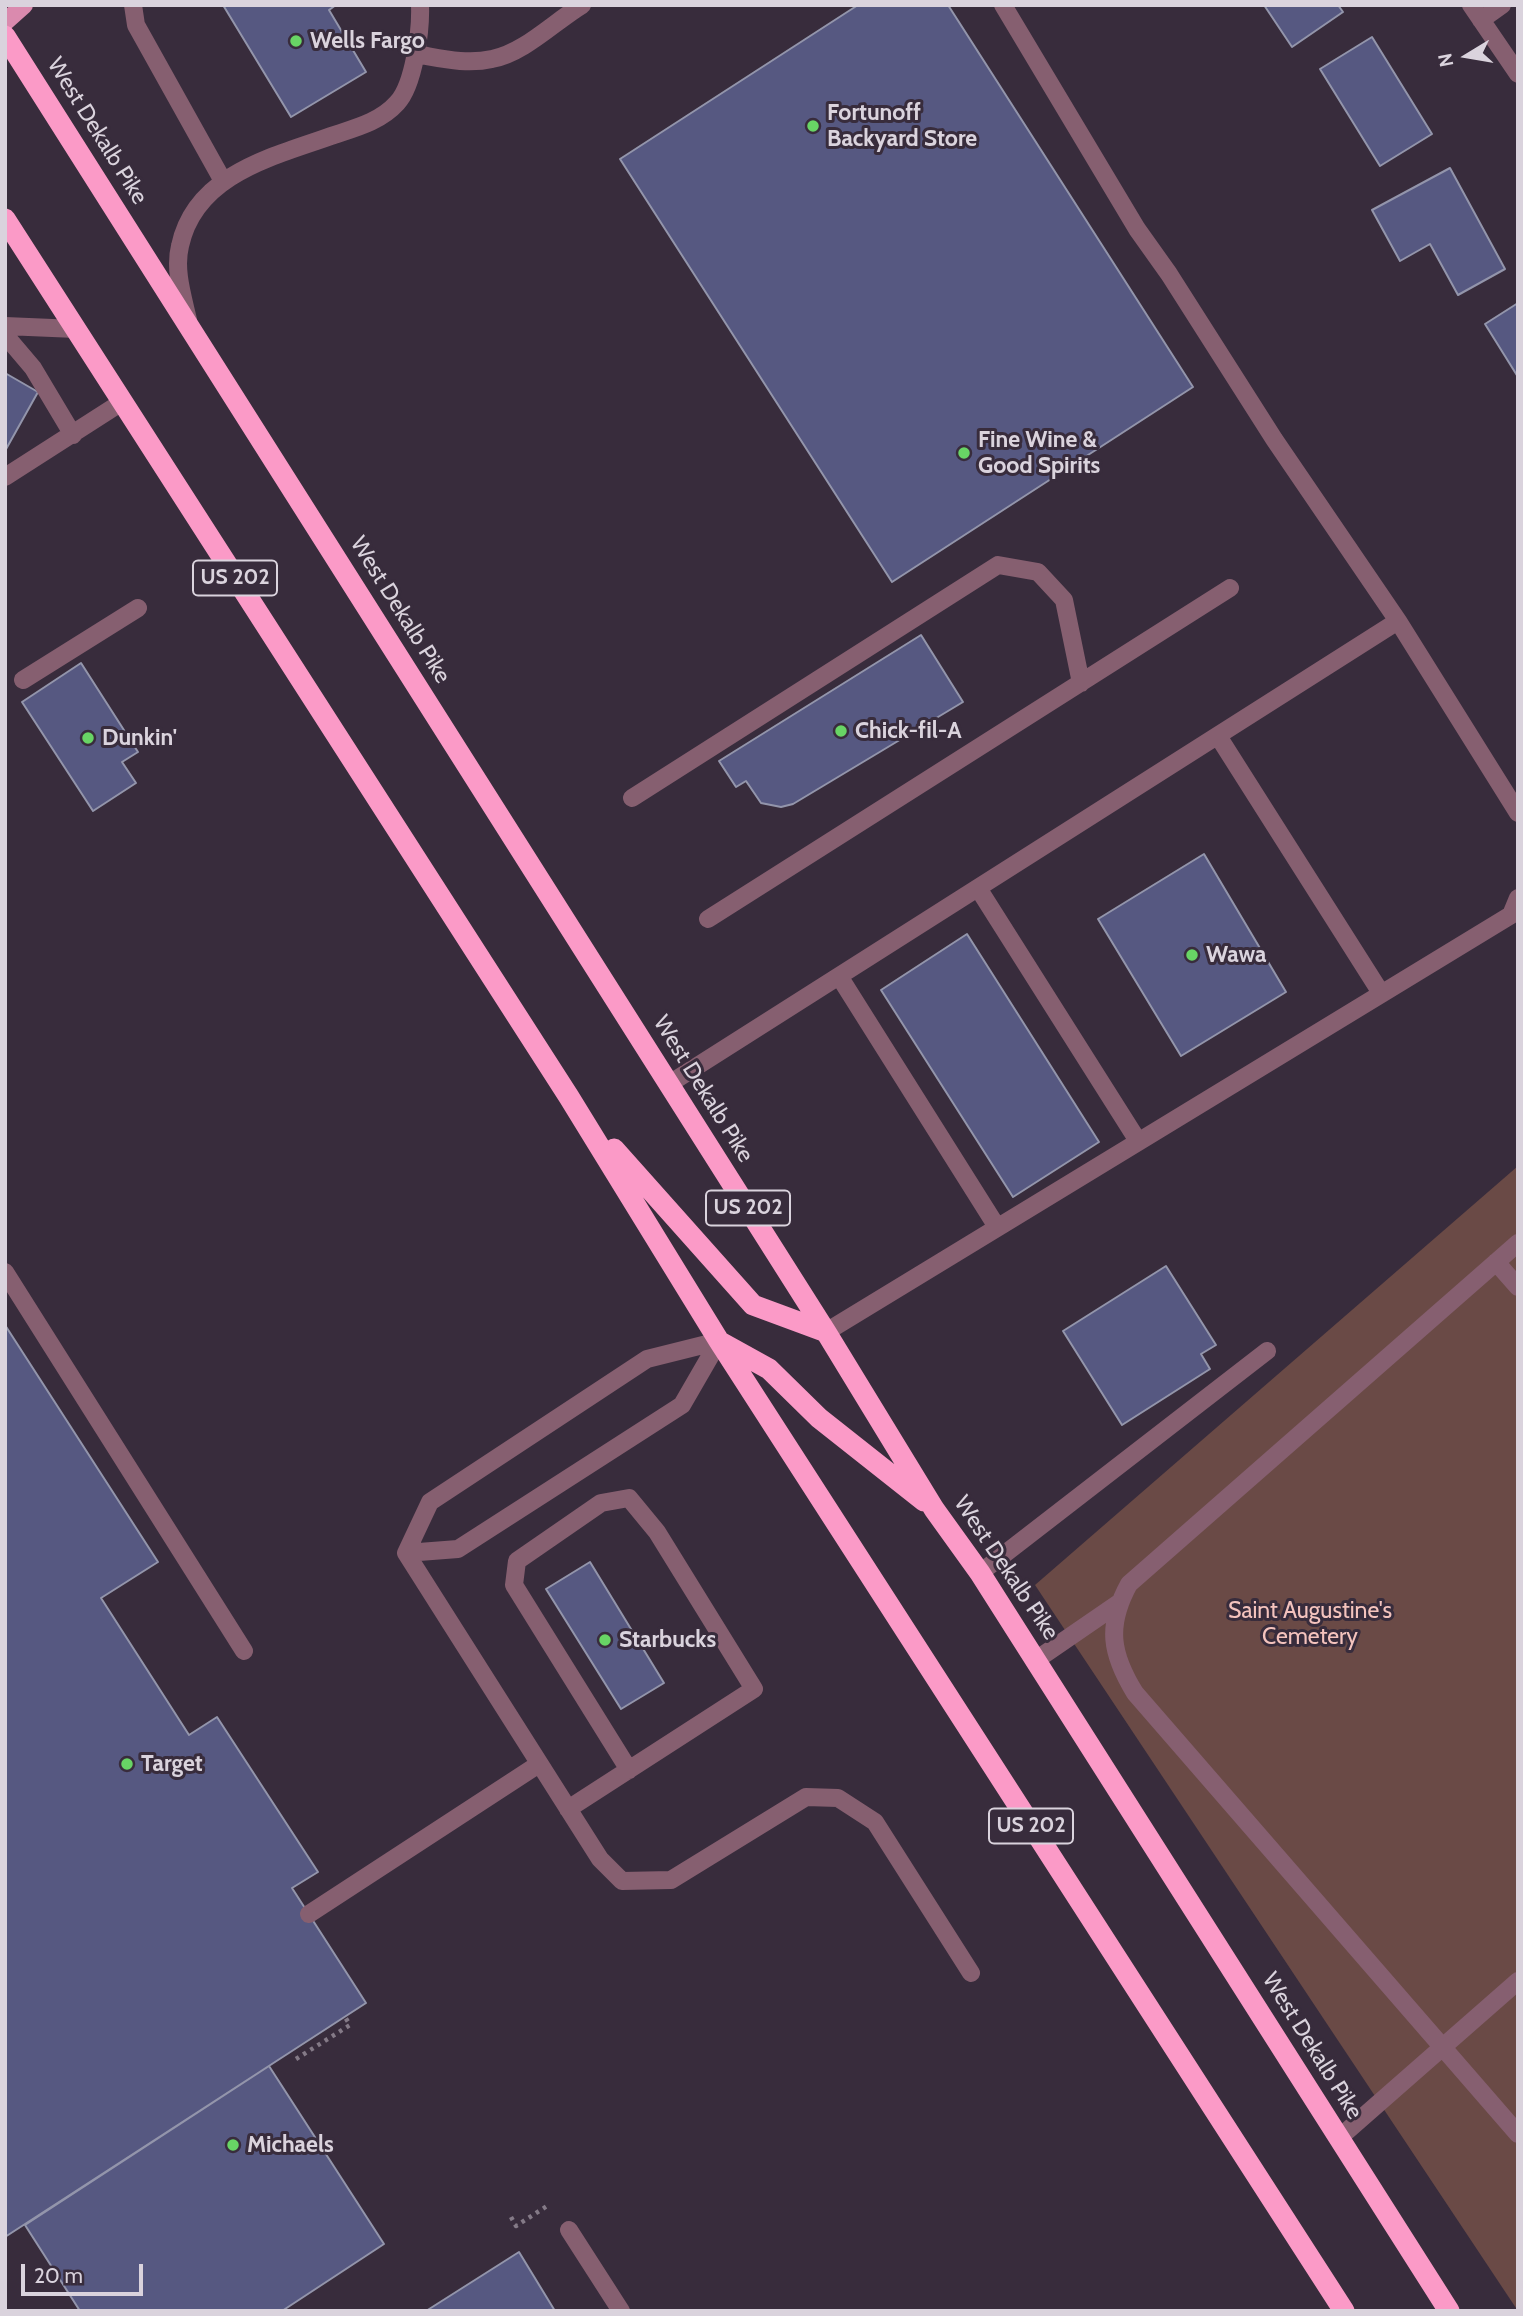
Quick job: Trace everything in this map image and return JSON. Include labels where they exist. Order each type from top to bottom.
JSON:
[{"type":"highway","name":"West Dekalb Pike","points":[[5,36],[826,1332],[934,1509],[980,1573],[1036,1660],[1449,2311]]},
{"type":"highway","name":"US 202","points":[[5,219],[569,1097],[719,1341],[1344,2311]]},
{"type":"highway","points":[[569,1097],[753,1305],[826,1332]]},
{"type":"highway","points":[[719,1341],[769,1369],[818,1418],[934,1509]]},
{"type":"main road","points":[[5,22],[24,5]]},
{"type":"street","points":[[134,5],[136,25],[223,181]]},
{"type":"street","points":[[190,327],[179,275],[179,248],[189,217],[207,192],[223,181],[260,161],[374,121],[399,102],[415,54],[420,5]]},
{"type":"street","points":[[415,54],[465,61],[492,59],[512,52],[559,11],[582,5]]},
{"type":"street","points":[[1003,5],[1137,229],[1169,274],[1274,439],[1398,621],[1518,813]]},
{"type":"street","points":[[1502,5],[1476,13],[1518,74]]},
{"type":"street","points":[[5,326],[76,329]]},
{"type":"street","points":[[5,335],[33,368],[73,435]]},
{"type":"street","points":[[5,477],[122,402]]},
{"type":"street","points":[[632,798],[999,565],[1038,572],[1064,600],[1081,683]]},
{"type":"street","points":[[708,919],[1230,588]]},
{"type":"street","points":[[23,680],[138,608]]},
{"type":"street","points":[[669,1084],[1398,621]]},
{"type":"street","points":[[1218,736],[1381,993]]},
{"type":"street","points":[[978,888],[1138,1141]]},
{"type":"street","points":[[826,1332],[1511,915],[1518,898]]},
{"type":"street","points":[[839,976],[997,1227]]},
{"type":"street","points":[[1518,1243],[1129,1584],[1119,1603],[1114,1626],[1115,1651],[1135,1693],[1518,2134]]},
{"type":"street","points":[[1496,1262],[1518,1287]]},
{"type":"street","points":[[5,1272],[244,1651]]},
{"type":"street","points":[[406,1553],[430,1502],[647,1359],[719,1341]]},
{"type":"street","points":[[406,1553],[458,1549],[682,1405],[719,1341]]},
{"type":"street","points":[[980,1573],[1267,1351]]},
{"type":"street","points":[[568,1809],[629,1770],[754,1689],[657,1532],[629,1498],[601,1503],[517,1561],[513,1585],[629,1770]]},
{"type":"street","points":[[406,1553],[600,1859],[622,1881],[671,1880],[806,1797],[838,1798],[875,1822],[971,1973]]},
{"type":"street","points":[[1036,1660],[1119,1603]]},
{"type":"street","points":[[309,1914],[539,1764]]},
{"type":"street","points":[[1339,2138],[1518,1981]]},
{"type":"street","points":[[569,2230],[621,2311]]},
{"type":"path","points":[[296,2059],[350,2025],[345,2017]]},
{"type":"path","points":[[511,2217],[516,2226],[551,2204]]},
{"type":"green space","name":"Saint Augustine's Cemetery","points":[[1518,1166],[1518,2311],[1035,1585]]},
{"type":"building","name":"Wells Fargo","points":[[223,5],[336,5],[329,10],[366,72],[291,117]]},
{"type":"building","points":[[858,5],[948,5],[1193,387],[892,582],[620,159]]},
{"type":"building","points":[[1264,5],[1338,5],[1343,12],[1292,47]]},
{"type":"building","points":[[1372,37],[1432,134],[1380,166],[1320,69]]},
{"type":"building","points":[[1450,168],[1505,269],[1458,295],[1430,244],[1400,261],[1372,210]]},
{"type":"building","points":[[1518,303],[1518,377],[1485,324]]},
{"type":"building","points":[[5,373],[38,392],[5,451]]},
{"type":"building","name":"Chick-fil-A","points":[[921,635],[963,702],[793,804],[781,807],[761,803],[746,781],[736,787],[719,761]]},
{"type":"building","name":"Dunkin'","points":[[81,663],[138,752],[122,762],[136,783],[93,811],[22,702]]},
{"type":"building","name":"Wawa","points":[[1204,854],[1286,992],[1181,1056],[1098,919]]},
{"type":"building","points":[[967,934],[1099,1142],[1013,1197],[881,990]]},
{"type":"building","points":[[1166,1266],[1216,1345],[1201,1354],[1210,1369],[1122,1425],[1063,1331]]},
{"type":"building","name":"Target","points":[[5,1325],[158,1562],[101,1598],[189,1735],[217,1717],[318,1872],[292,1888],[366,2003],[5,2237]]},
{"type":"building","points":[[590,1562],[664,1683],[621,1709],[546,1589]]},
{"type":"building","name":"Michaels","points":[[269,2066],[384,2244],[282,2311],[80,2311],[25,2225]]},
{"type":"building","points":[[519,2252],[555,2311],[426,2311]]},
{"type":"place","name":"Wells Fargo","points":[[296,41]]},
{"type":"place","name":"Fortunoff Backyard Store","points":[[813,126]]},
{"type":"place","name":"Fine Wine & Good Spirits","points":[[964,453]]},
{"type":"place","name":"Chick-fil-A","points":[[841,731]]},
{"type":"place","name":"Dunkin'","points":[[88,738]]},
{"type":"place","name":"Wawa","points":[[1192,955]]},
{"type":"place","name":"Starbucks","points":[[605,1640]]},
{"type":"place","name":"Target","points":[[127,1764]]},
{"type":"place","name":"Michaels","points":[[233,2145]]}]
